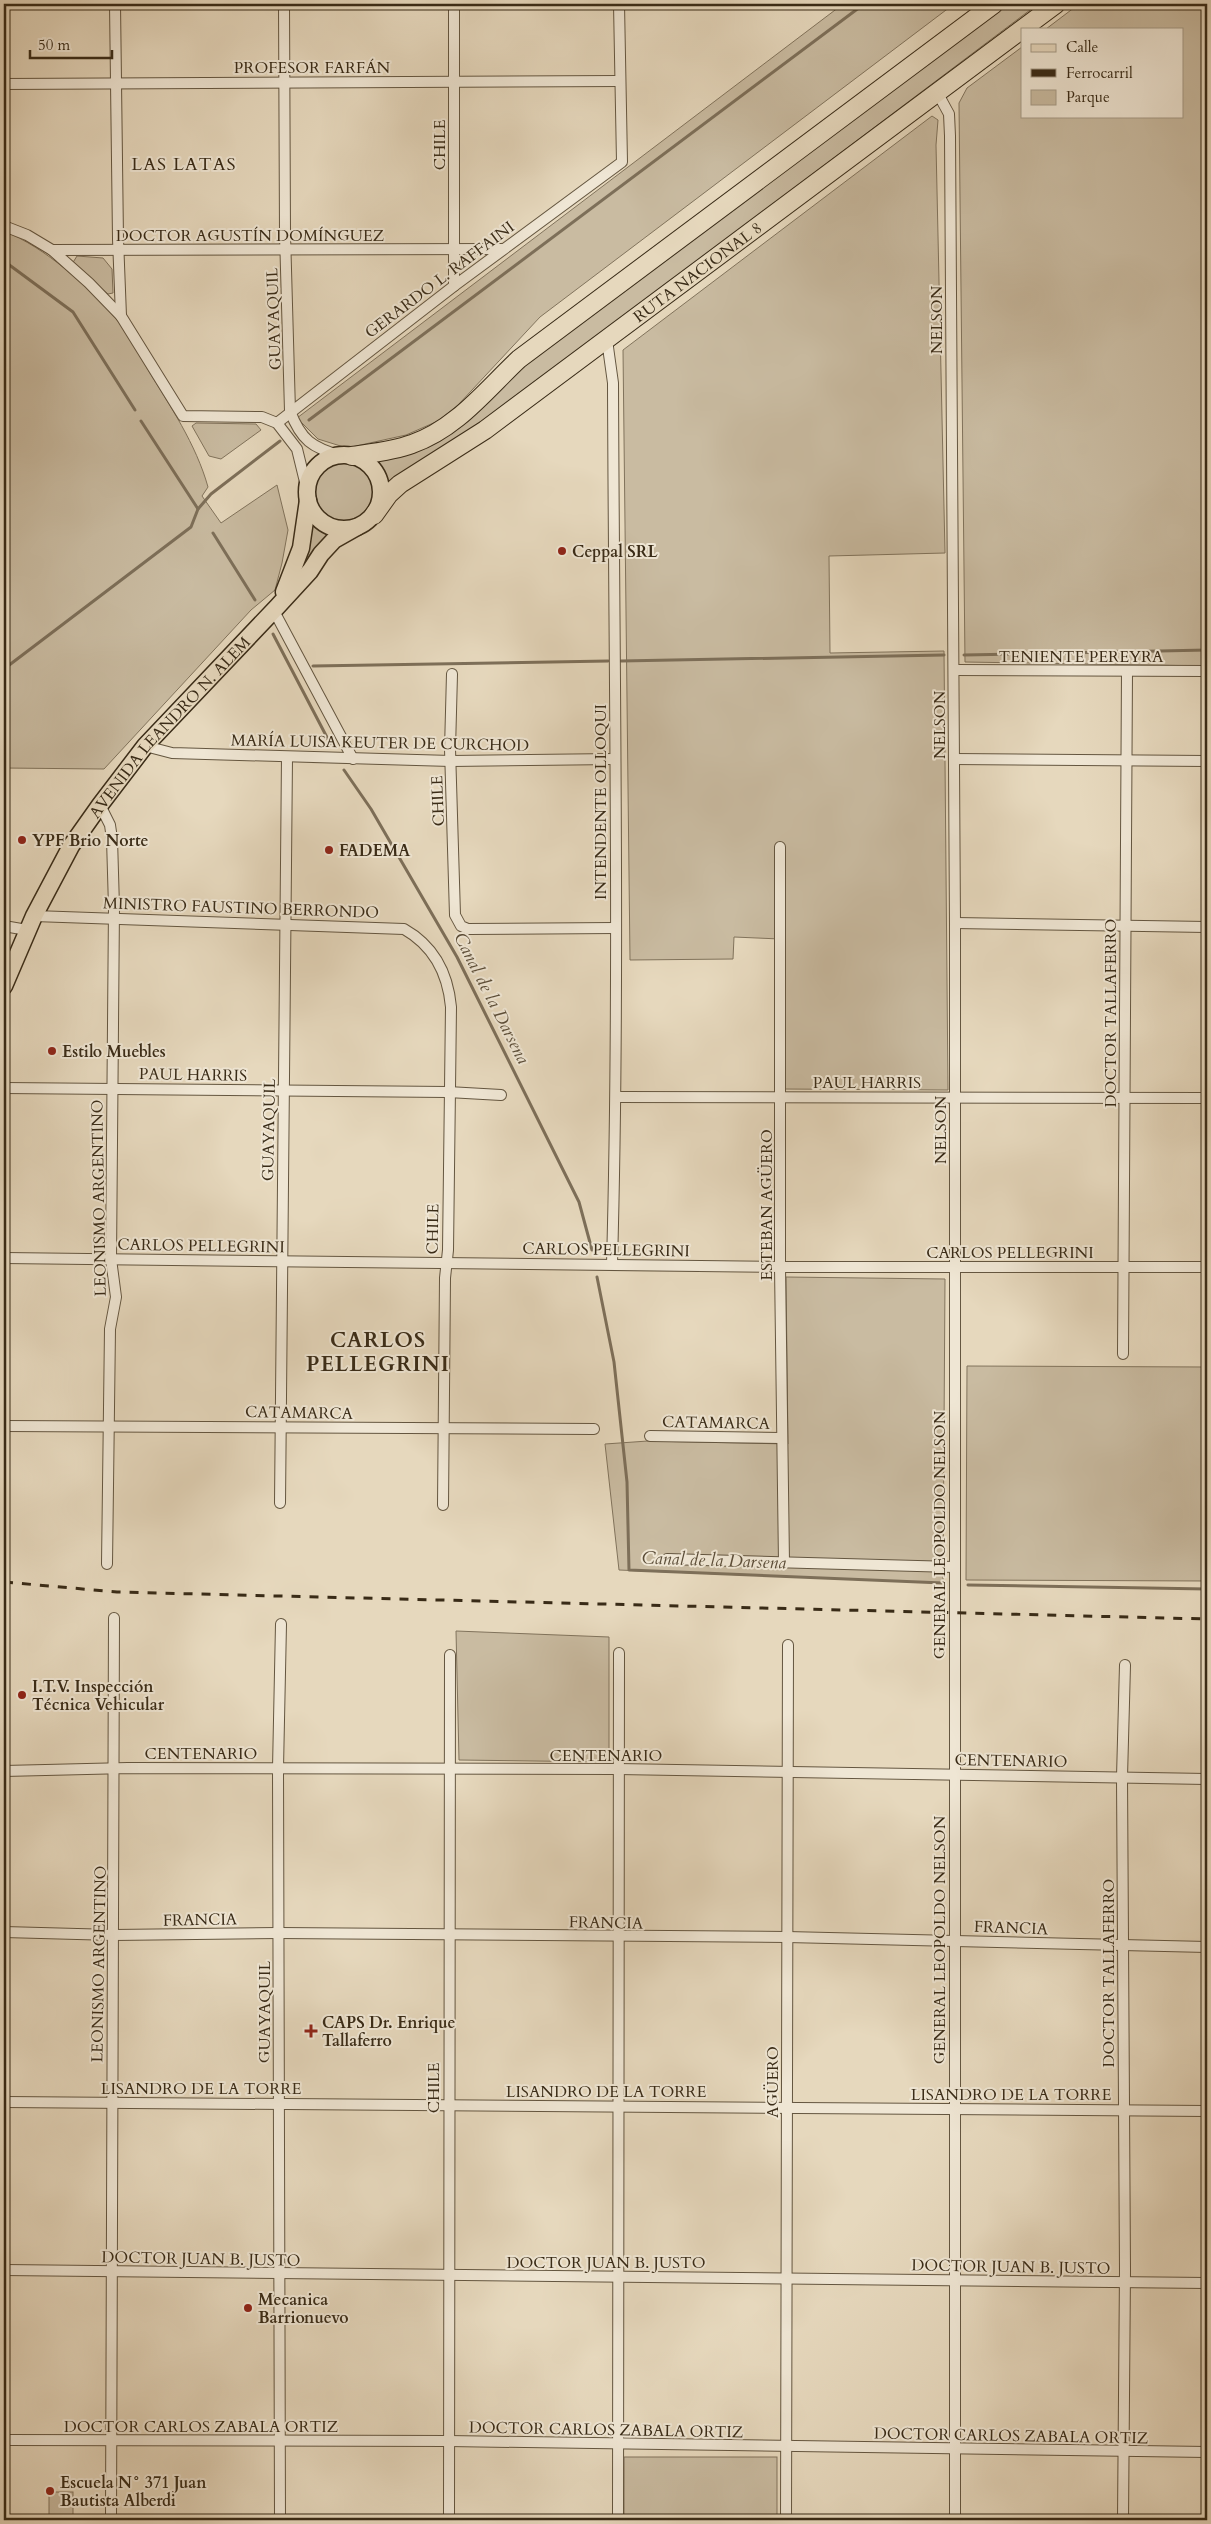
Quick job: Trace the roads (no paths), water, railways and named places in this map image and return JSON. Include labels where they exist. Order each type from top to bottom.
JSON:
[{"type":"highway","points":[[347,456],[412,444],[438,432],[459,417],[519,359],[994,4]]},
{"type":"highway","name":"RUTA NACIONAL 8","points":[[1024,28],[1056,4]]},
{"type":"highway","name":"RUTA NACIONAL 8","points":[[374,515],[389,494],[400,484],[485,430],[1021,30]]},
{"type":"main road","points":[[347,456],[362,460],[377,475],[381,495],[374,515],[357,527],[347,529],[326,525],[318,518],[308,495],[314,470],[331,458],[347,456]]},
{"type":"main road","name":"AVENIDA LEANDRO N. ALEM","points":[[275,609],[294,571],[301,548],[308,495]]},
{"type":"main road","name":"AVENIDA LEANDRO N. ALEM","points":[[4,986],[31,923],[71,846],[100,804],[145,746],[275,609],[334,540],[357,527]]},
{"type":"street","points":[[115,4],[118,250],[121,316]]},
{"type":"street","name":"GUAYAQUIL","points":[[284,4],[286,250],[290,411],[302,437],[324,451],[347,456]]},
{"type":"street","name":"CHILE","points":[[454,4],[454,286]]},
{"type":"street","points":[[619,4],[620,81]]},
{"type":"street","name":"PROFESOR FARFÁN","points":[[4,84],[620,81]]},
{"type":"street","name":"GERARDO L. RAFFAINI","points":[[277,423],[290,411],[454,286],[622,162],[620,81]]},
{"type":"street","name":"NELSON","points":[[937,92],[949,114],[950,136],[955,923],[954,1360]]},
{"type":"street","points":[[4,226],[27,235],[52,250],[89,282],[121,316],[183,416],[262,417],[277,423],[297,449],[308,495]]},
{"type":"street","name":"DOCTOR AGUSTÍN DOMÍNGUEZ","points":[[52,250],[503,249]]},
{"type":"street","name":"INTENDENTE OLLOQUI","points":[[607,340],[613,383],[616,1097],[612,1264]]},
{"type":"street","points":[[275,609],[353,759]]},
{"type":"street","name":"TENIENTE PEREYRA","points":[[954,670],[1207,671]]},
{"type":"street","name":"DOCTOR TALLAFERRO","points":[[1123,1354],[1128,671]]},
{"type":"street","name":"CHILE","points":[[452,674],[450,761],[455,915],[461,926],[468,929],[615,928]]},
{"type":"street","name":"MARÍA LUISA KEUTER DE CURCHOD","points":[[145,746],[172,753],[353,759],[450,761],[615,759]]},
{"type":"street","name":"GUAYAQUIL","points":[[280,1503],[287,757]]},
{"type":"street","points":[[954,759],[1207,761]]},
{"type":"street","name":"LEONISMO ARGENTINO","points":[[100,804],[110,825],[112,839],[114,917],[111,1259],[116,1297],[110,1329],[107,1564]]},
{"type":"street","name":"ESTEBAN AGÜERO","points":[[780,847],[780,1267],[784,1563]]},
{"type":"street","name":"MINISTRO FAUSTINO BERRONDO","points":[[4,926],[114,917],[404,929],[425,943],[435,957]]},
{"type":"street","points":[[955,923],[1207,927]]},
{"type":"street","name":"CHILE","points":[[435,957],[446,975],[450,990],[443,1505]]},
{"type":"street","name":"PAUL HARRIS","points":[[4,1088],[448,1092],[501,1095]]},
{"type":"street","name":"PAUL HARRIS","points":[[616,1097],[955,1096],[1207,1098]]},
{"type":"street","name":"CARLOS PELLEGRINI","points":[[4,1258],[780,1267],[1207,1267]]},
{"type":"street","name":"GENERAL LEOPOLDO NELSON","points":[[954,1360],[955,2520]]},
{"type":"street","name":"CATAMARCA","points":[[4,1426],[594,1429]]},
{"type":"street","name":"CATAMARCA","points":[[650,1436],[781,1438]]},
{"type":"street","points":[[667,1560],[954,1567]]},
{"type":"street","name":"LEONISMO ARGENTINO","points":[[111,2520],[114,1618]]},
{"type":"street","name":"GUAYAQUIL","points":[[280,2520],[278,1768],[281,1624]]},
{"type":"street","name":"AGÜERO","points":[[786,2520],[788,2446],[786,2108],[788,1645]]},
{"type":"street","points":[[618,2520],[617,2276],[620,2106],[619,1653]]},
{"type":"street","name":"CHILE","points":[[449,2520],[448,1770],[450,1655]]},
{"type":"street","name":"DOCTOR TALLAFERRO","points":[[1123,2520],[1125,2282],[1122,1777],[1125,1665]]},
{"type":"street","name":"CENTENARIO","points":[[4,1771],[114,1768],[618,1769],[1207,1779]]},
{"type":"street","name":"FRANCIA","points":[[4,1932],[114,1935],[279,1933],[619,1938],[787,1937],[1207,1947]]},
{"type":"street","name":"LISANDRO DE LA TORRE","points":[[4,2102],[1207,2111]]},
{"type":"street","name":"DOCTOR JUAN B. JUSTO","points":[[4,2270],[280,2275],[617,2276],[1207,2284]]},
{"type":"street","name":"DOCTOR CARLOS ZABALA ORTIZ","points":[[4,2440],[449,2441],[955,2450],[1207,2452]]},
{"type":"waterway","points":[[309,420],[864,4]]},
{"type":"waterway","name":"Canal de la Darsena","points":[[4,261],[73,312],[135,410]]},
{"type":"waterway","name":"Canal de la Darsena","points":[[141,421],[198,509]]},
{"type":"waterway","points":[[4,669],[191,527],[198,509],[211,494],[280,441]]},
{"type":"waterway","name":"Canal de la Darsena","points":[[213,533],[255,600]]},
{"type":"waterway","name":"Canal de la Darsena","points":[[273,634],[331,745]]},
{"type":"waterway","points":[[964,655],[1207,650]]},
{"type":"waterway","points":[[621,661],[944,655]]},
{"type":"waterway","points":[[313,666],[608,661]]},
{"type":"waterway","name":"Canal de la Darsena","points":[[344,770],[371,809],[457,957],[579,1202],[592,1250]]},
{"type":"waterway","name":"Canal de la Darsena","points":[[597,1277],[614,1362],[627,1482],[629,1570],[943,1583]]},
{"type":"waterway","points":[[968,1585],[1207,1589]]},
{"type":"railway","points":[[4,1582],[117,1592],[1207,1619]]},
{"type":"place","name":"Ceppal SRL","points":[[562,551]]},
{"type":"place","name":"YPF Brio Norte","points":[[22,840]]},
{"type":"place","name":"FADEMA","points":[[329,850]]},
{"type":"place","name":"Estilo Muebles","points":[[52,1051]]},
{"type":"place","name":"I.T.V. Inspección Técnica Vehicular","points":[[22,1695]]},
{"type":"place","name":"CAPS Dr. Enrique Tallaferro","points":[[311,2031]]},
{"type":"place","name":"Mecanica Barrionuevo","points":[[248,2308]]},
{"type":"place","name":"Escuela N° 371 Juan Bautista Alberdi","points":[[50,2491]]},
{"type":"district","name":"LAS LATAS","points":[[184,164]]},
{"type":"district","name":"CARLOS PELLEGRINI","points":[[378,1352]]}]
